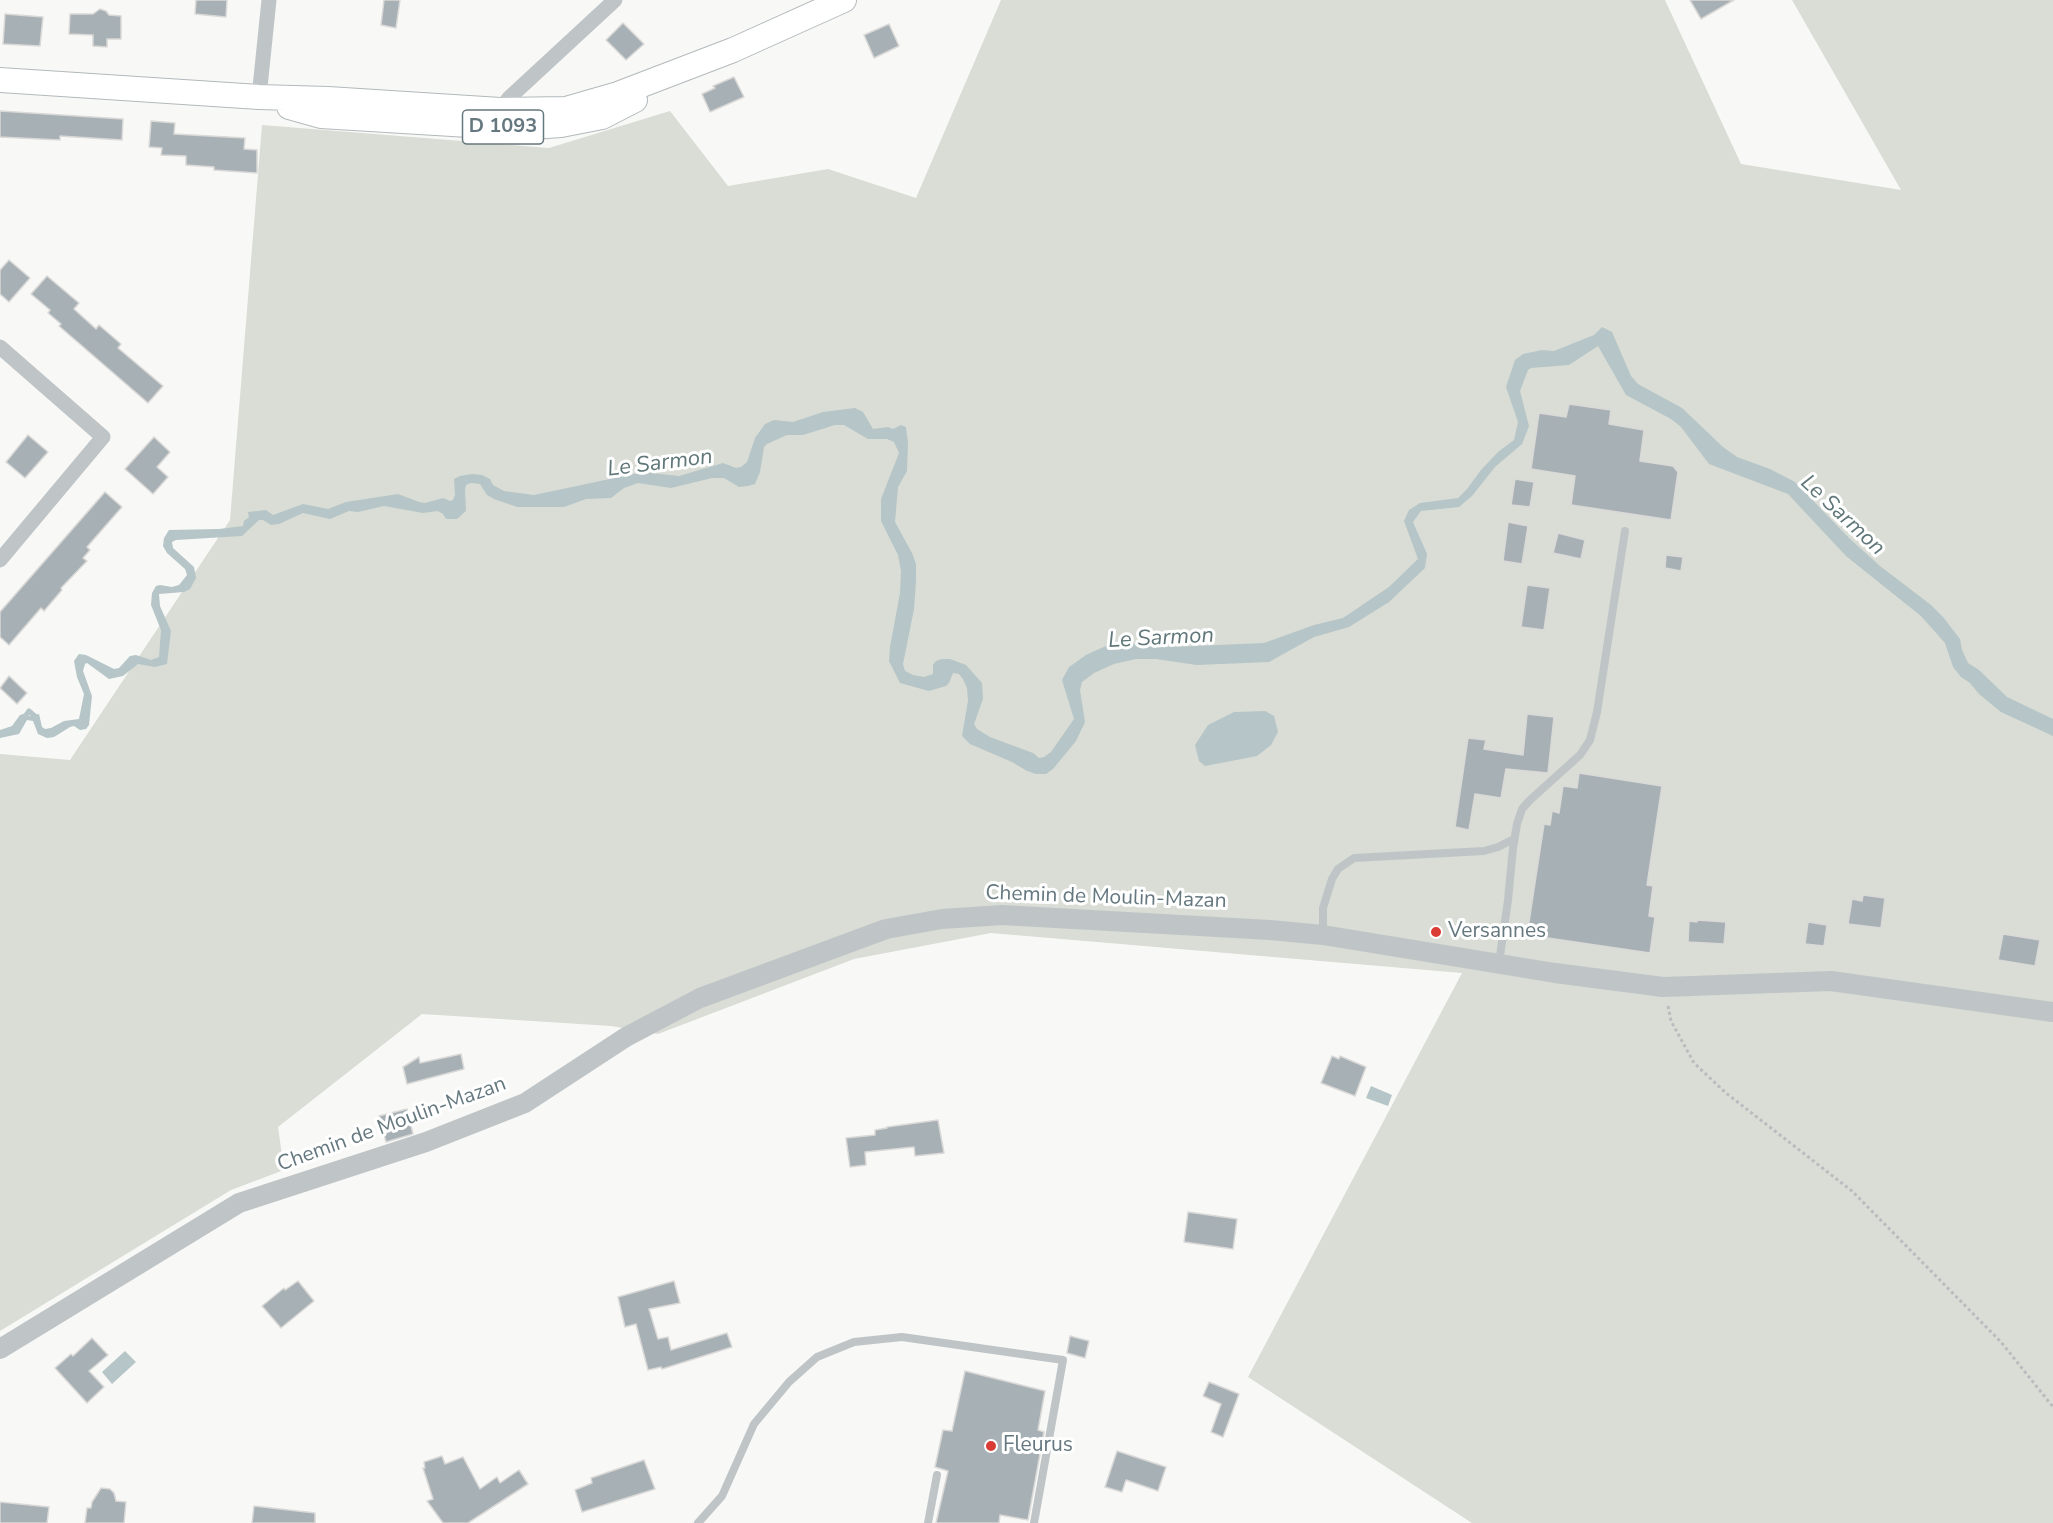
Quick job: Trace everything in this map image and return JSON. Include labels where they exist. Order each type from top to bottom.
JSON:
[{"type":"main road","name":"D 1093","points":[[259,97],[321,116],[518,128],[561,125],[602,117],[733,50],[844,0]]},
{"type":"main road","name":"D 1093","points":[[0,80],[500,110],[567,109],[618,94],[733,50]]},
{"type":"street","points":[[259,97],[269,0]]},
{"type":"street","points":[[387,120],[500,110],[509,98],[615,0]]},
{"type":"street","points":[[0,347],[103,437],[0,560]]},
{"type":"street","name":"Chemin de Moulin-Mazan","points":[[0,1349],[239,1203],[426,1142],[525,1103],[626,1037],[700,998],[886,928],[942,919],[1002,915],[1270,930],[1323,935],[1664,987],[1831,981],[2053,1012]]},
{"type":"lane","points":[[1499,963],[1516,824],[1522,809],[1580,755],[1590,740],[1597,712],[1625,531]]},
{"type":"lane","points":[[1323,935],[1323,908],[1332,879],[1338,869],[1354,858],[1484,851],[1498,848],[1514,839]]},
{"type":"lane","points":[[698,1523],[722,1496],[754,1424],[789,1382],[817,1357],[854,1342],[902,1337],[1063,1360],[1034,1523]]},
{"type":"lane","points":[[928,1523],[937,1475]]},
{"type":"path","points":[[1664,987],[1671,1021],[1694,1063],[1726,1093],[1852,1191],[2001,1342],[2053,1407]]},
{"type":"shaded area","points":[[1001,0],[1665,0],[1741,164],[1901,190],[1792,0],[2053,0],[2053,1523],[1472,1523],[1248,1377],[1462,973],[991,933],[854,959],[658,1034],[611,1026],[422,1014],[278,1127],[284,1170],[231,1190],[0,1331],[0,754],[70,760],[230,520],[262,125],[549,148],[670,111],[728,186],[828,169],[916,198]]},
{"type":"shaded area","points":[[1602,327],[1612,332],[1631,376],[1638,384],[1682,408],[1723,447],[1737,457],[1770,469],[1795,482],[1849,538],[1943,617],[1960,639],[1968,663],[1979,670],[2007,697],[2053,719],[2053,736],[2001,712],[1979,694],[1953,667],[1945,643],[1921,616],[1846,556],[1788,494],[1709,464],[1681,427],[1671,419],[1626,395],[1598,346],[1569,365],[1528,370],[1520,391],[1529,426],[1522,444],[1495,467],[1472,496],[1459,507],[1421,511],[1413,522],[1427,554],[1425,568],[1389,602],[1349,627],[1314,637],[1269,662],[1197,665],[1156,659],[1136,659],[1114,664],[1094,673],[1082,682],[1080,690],[1085,722],[1076,741],[1053,769],[1046,774],[1027,771],[970,744],[962,736],[968,701],[967,688],[959,674],[953,673],[946,686],[929,691],[900,683],[889,661],[900,593],[901,571],[898,555],[881,521],[881,499],[899,453],[894,442],[887,439],[868,439],[844,425],[835,425],[803,435],[787,435],[767,444],[764,447],[760,472],[755,484],[748,486],[739,487],[724,478],[712,478],[671,488],[638,483],[624,488],[611,498],[586,499],[564,507],[517,507],[494,499],[487,495],[480,484],[471,483],[466,485],[465,489],[466,511],[457,519],[446,519],[438,511],[423,513],[384,506],[358,512],[349,511],[330,519],[303,513],[279,524],[271,525],[259,520],[242,536],[176,540],[172,542],[173,548],[194,567],[196,578],[190,589],[184,592],[159,594],[160,606],[171,631],[167,664],[155,667],[138,664],[123,676],[109,679],[87,663],[83,671],[92,696],[89,725],[86,729],[80,730],[74,726],[54,737],[47,738],[38,734],[33,721],[27,720],[19,734],[0,738],[0,730],[12,726],[20,715],[26,713],[28,716],[39,714],[42,727],[45,729],[64,721],[79,719],[84,694],[74,661],[79,654],[86,655],[114,669],[119,668],[130,656],[136,655],[151,660],[159,657],[161,630],[151,605],[152,593],[156,586],[179,585],[187,575],[185,569],[167,553],[163,546],[164,538],[169,530],[243,526],[244,521],[249,517],[248,512],[266,510],[273,515],[303,504],[328,509],[346,502],[398,494],[425,503],[443,498],[450,501],[455,495],[454,479],[472,474],[490,479],[493,485],[504,491],[534,495],[643,472],[679,476],[723,463],[736,468],[747,462],[755,438],[765,424],[774,420],[793,422],[823,412],[855,408],[863,412],[873,429],[888,427],[893,429],[901,425],[906,427],[907,471],[898,487],[895,522],[916,564],[916,581],[914,609],[903,664],[905,671],[924,677],[933,674],[933,665],[942,659],[950,659],[966,665],[982,683],[983,699],[974,724],[977,729],[990,737],[1033,753],[1039,758],[1044,757],[1051,752],[1074,719],[1062,680],[1069,667],[1086,655],[1108,645],[1153,643],[1171,647],[1264,643],[1314,625],[1343,618],[1389,587],[1418,559],[1404,521],[1409,510],[1420,503],[1458,498],[1498,452],[1514,440],[1518,422],[1506,387],[1515,360],[1523,354],[1542,350],[1554,351],[1594,335]]},
{"type":"shaded area","points":[[1265,711],[1274,716],[1278,732],[1271,745],[1257,756],[1205,766],[1199,761],[1195,745],[1208,725],[1234,712]]},
{"type":"shaded area","points":[[1371,1086],[1392,1095],[1388,1106],[1366,1098]]},
{"type":"shaded area","points":[[125,1351],[136,1362],[112,1384],[102,1372]]},
{"type":"building","points":[[196,0],[227,0],[226,17],[195,14]]},
{"type":"building","points":[[384,0],[400,0],[396,28],[381,25]]},
{"type":"building","points":[[1690,0],[1734,0],[1701,19]]},
{"type":"building","points":[[100,9],[109,15],[121,16],[121,39],[107,39],[107,47],[93,46],[93,35],[69,34],[70,14],[93,14]]},
{"type":"building","points":[[5,14],[43,17],[40,46],[3,44]]},
{"type":"building","points":[[623,23],[644,44],[626,60],[606,40]]},
{"type":"building","points":[[889,24],[899,46],[874,58],[864,35]]},
{"type":"building","points":[[734,77],[744,97],[710,112],[702,94],[715,88],[713,86]]},
{"type":"building","points":[[0,111],[123,119],[122,140],[60,136],[60,140],[0,137]]},
{"type":"building","points":[[151,121],[175,123],[174,134],[245,138],[244,149],[257,150],[257,173],[214,170],[214,167],[186,165],[186,156],[161,155],[162,148],[149,147]]},
{"type":"building","points":[[9,260],[30,278],[9,302],[0,294],[0,270]]},
{"type":"building","points":[[47,276],[79,303],[74,309],[96,329],[99,325],[121,344],[118,348],[163,386],[148,403],[59,326],[61,324],[48,313],[50,310],[31,294]]},
{"type":"building","points":[[1569,404],[1611,410],[1609,424],[1644,430],[1640,461],[1673,466],[1678,472],[1671,520],[1571,505],[1575,476],[1531,469],[1539,413],[1566,417]]},
{"type":"building","points":[[28,435],[48,452],[25,478],[6,462]]},
{"type":"building","points":[[154,437],[170,452],[157,467],[168,477],[153,494],[125,469]]},
{"type":"building","points":[[1515,479],[1534,482],[1530,507],[1511,505]]},
{"type":"building","points":[[105,492],[122,507],[87,547],[90,550],[83,558],[87,561],[61,588],[62,590],[44,611],[41,608],[9,645],[0,637],[0,612]]},
{"type":"building","points":[[1508,522],[1528,526],[1522,564],[1503,561]]},
{"type":"building","points":[[1558,533],[1585,540],[1581,559],[1553,553]]},
{"type":"building","points":[[1666,555],[1683,557],[1681,571],[1665,568]]},
{"type":"building","points":[[1527,585],[1550,588],[1544,630],[1521,627]]},
{"type":"building","points":[[9,676],[27,693],[17,704],[0,688]]},
{"type":"building","points":[[1527,714],[1554,717],[1548,773],[1506,769],[1501,798],[1475,794],[1469,830],[1455,827],[1468,738],[1486,740],[1484,749],[1523,755]]},
{"type":"building","points":[[1579,773],[1662,786],[1647,885],[1653,886],[1649,916],[1655,917],[1650,953],[1527,935],[1544,824],[1550,825],[1552,811],[1559,813],[1563,786],[1577,788]]},
{"type":"building","points":[[1863,895],[1885,898],[1881,928],[1848,924],[1852,899],[1862,901]]},
{"type":"building","points":[[1697,920],[1726,922],[1724,944],[1688,942],[1689,921],[1697,922]]},
{"type":"building","points":[[1808,922],[1827,925],[1824,946],[1805,944]]},
{"type":"building","points":[[2003,934],[2040,940],[2035,966],[1998,960]]},
{"type":"building","points":[[461,1054],[464,1069],[407,1084],[403,1067],[419,1057],[420,1063]]},
{"type":"building","points":[[1332,1056],[1339,1059],[1340,1056],[1366,1067],[1355,1096],[1321,1083]]},
{"type":"building","points":[[407,1109],[413,1134],[386,1142],[379,1116]]},
{"type":"building","points":[[938,1120],[944,1153],[915,1156],[914,1147],[865,1152],[866,1165],[850,1167],[846,1138],[875,1135],[875,1130],[887,1127]]},
{"type":"building","points":[[1188,1212],[1237,1219],[1233,1249],[1184,1242]]},
{"type":"building","points":[[298,1281],[314,1301],[281,1328],[262,1306],[284,1288],[285,1290]]},
{"type":"building","points":[[674,1281],[680,1303],[649,1309],[658,1339],[668,1337],[671,1350],[727,1333],[732,1347],[662,1369],[661,1367],[648,1370],[636,1324],[625,1327],[618,1297]]},
{"type":"building","points":[[1070,1336],[1089,1341],[1085,1358],[1067,1353]]},
{"type":"building","points":[[92,1338],[108,1355],[89,1371],[104,1387],[87,1403],[55,1368],[71,1354],[73,1356]]},
{"type":"building","name":"Fleurus","points":[[965,1371],[1045,1391],[1038,1430],[1044,1432],[1028,1520],[1000,1515],[999,1523],[936,1523],[948,1471],[935,1467],[943,1430],[952,1431]]},
{"type":"building","points":[[1209,1382],[1239,1394],[1223,1437],[1211,1432],[1221,1404],[1203,1396]]},
{"type":"building","points":[[1117,1451],[1166,1467],[1158,1491],[1126,1480],[1122,1492],[1105,1487]]},
{"type":"building","points":[[442,1456],[445,1464],[463,1457],[480,1489],[497,1477],[500,1483],[519,1470],[528,1484],[468,1523],[443,1523],[427,1501],[433,1499],[423,1468],[425,1468],[424,1462]]},
{"type":"building","points":[[644,1460],[655,1489],[582,1512],[575,1490],[592,1483],[591,1478]]},
{"type":"building","points":[[101,1488],[110,1489],[116,1501],[126,1502],[124,1523],[85,1523],[87,1508],[91,1508]]},
{"type":"building","points":[[0,1502],[49,1507],[47,1523],[0,1523]]},
{"type":"building","points":[[254,1506],[315,1513],[315,1523],[252,1523]]},
{"type":"waterway","name":"Le Sarmon","points":[[23,719],[29,711],[37,718]]},
{"type":"place","name":"Versannes","points":[[1436,932]]},
{"type":"place","name":"Fleurus","points":[[991,1446]]}]
